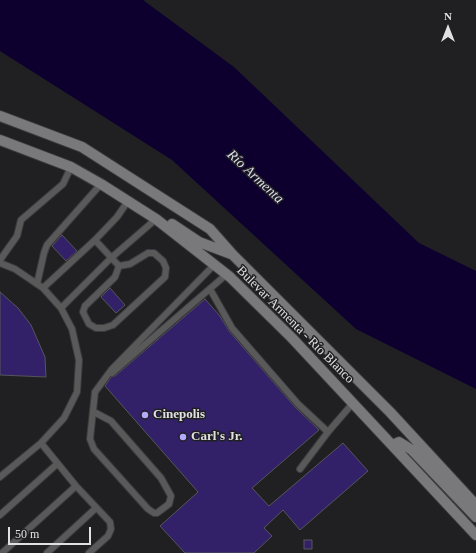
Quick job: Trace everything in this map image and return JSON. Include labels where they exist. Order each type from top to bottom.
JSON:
[{"type":"main road","name":"Bulevar Armenta - Río Blanco","points":[[0,116],[82,147],[210,229],[233,255],[390,412],[476,504]]},
{"type":"main road","name":"Bulevar Armenta - Río Blanco","points":[[0,140],[71,167],[115,192],[156,219],[227,274],[292,338],[476,535]]},
{"type":"main road","points":[[115,192],[124,192],[199,242],[233,255]]},
{"type":"main road","points":[[393,445],[399,442],[412,450],[476,517]]},
{"type":"lane","points":[[0,260],[17,236],[21,220],[63,184],[71,167]]},
{"type":"lane","points":[[37,284],[47,245],[101,184]]},
{"type":"lane","points":[[43,288],[96,240],[117,217],[128,201]]},
{"type":"lane","points":[[61,308],[111,258],[156,219]]},
{"type":"lane","points":[[96,240],[119,266]]},
{"type":"lane","points":[[148,253],[154,253],[163,261],[166,268],[165,277],[113,326],[96,328],[89,324],[85,318],[83,312],[85,306],[116,277],[119,266],[130,264],[148,253]]},
{"type":"lane","points":[[0,263],[15,269],[43,288],[61,308],[72,330],[79,360],[77,392],[64,418],[41,443],[0,477]]},
{"type":"lane","points":[[94,412],[111,421],[161,478],[172,496],[171,500],[157,513],[154,513],[148,509],[94,449],[90,439],[95,392],[107,375],[214,265]]},
{"type":"lane","points":[[107,375],[114,373],[227,274]]},
{"type":"lane","points":[[210,289],[232,328],[298,404],[328,432]]},
{"type":"lane","points":[[300,468],[353,403]]},
{"type":"lane","points":[[41,443],[76,486],[110,522],[111,529],[108,536],[89,553]]},
{"type":"lane","points":[[0,515],[57,464]]},
{"type":"lane","points":[[2,553],[76,486]]},
{"type":"lane","points":[[47,553],[96,508]]},
{"type":"water","name":"Río Armenta","points":[[0,0],[143,0],[234,67],[419,243],[476,271],[476,389],[356,329],[172,160],[0,51]]},
{"type":"building","points":[[62,235],[77,251],[66,261],[52,246]]},
{"type":"building","points":[[110,288],[125,305],[116,313],[101,297]]},
{"type":"building","points":[[0,292],[18,308],[31,325],[45,357],[46,377],[0,375]]},
{"type":"building","points":[[205,299],[220,316],[229,331],[295,407],[319,430],[252,488],[269,506],[343,443],[368,471],[300,530],[283,510],[264,528],[272,536],[254,553],[185,553],[160,526],[198,492],[105,386],[111,377],[115,376]]},
{"type":"building","points":[[304,540],[312,540],[312,549],[304,549]]},
{"type":"place","name":"Cinepolis","points":[[145,415]]},
{"type":"place","name":"Carl's Jr.","points":[[183,437]]}]
